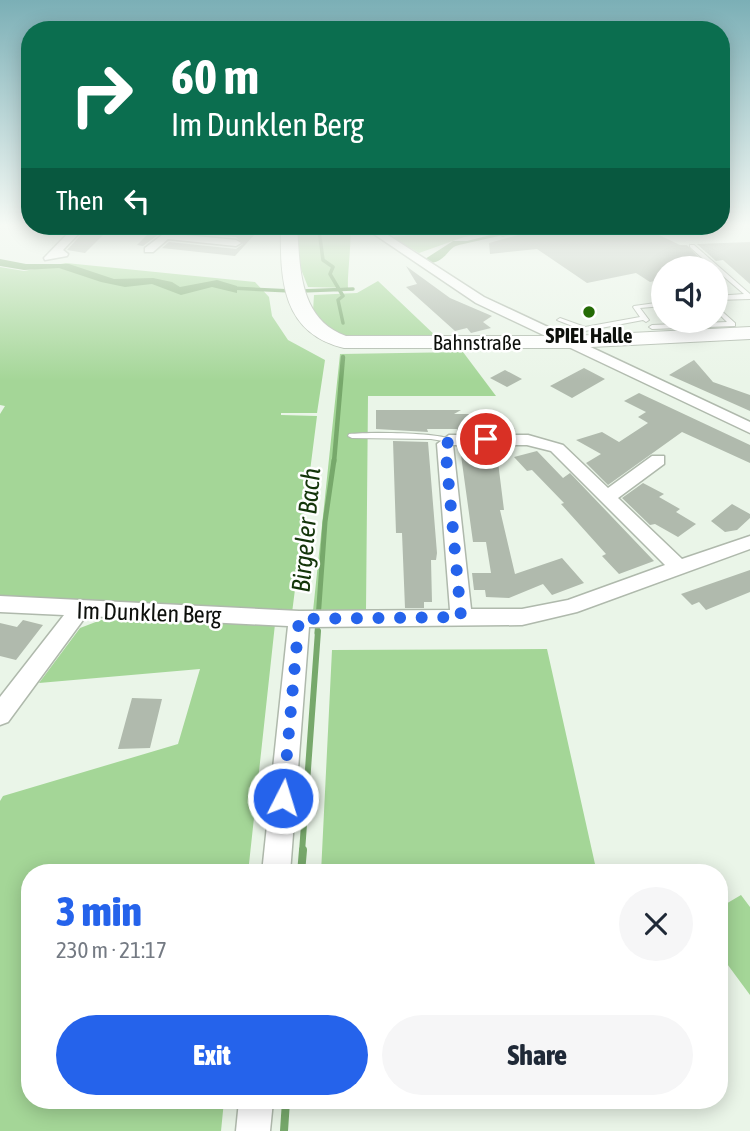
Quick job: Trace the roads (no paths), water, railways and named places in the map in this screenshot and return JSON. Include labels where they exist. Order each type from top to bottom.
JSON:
[{"type":"main road","name":"Bahnstraße","points":[[294,276],[309,323],[320,332],[344,342],[571,342],[657,333]]},
{"type":"street","points":[[441,276],[480,300],[750,428]]},
{"type":"street","points":[[461,617],[445,444],[449,440],[513,439],[550,444],[678,567]]},
{"type":"street","points":[[607,496],[658,460]]},
{"type":"street","name":"Im Dunklen Berg","points":[[0,604],[313,620],[549,614],[750,542]]},
{"type":"street","points":[[0,715],[79,610]]},
{"type":"street","points":[[277,864],[313,620]]},
{"type":"street","points":[[254,1131],[255,1109]]},
{"type":"lane","points":[[728,280],[749,297]]},
{"type":"lane","points":[[728,298],[749,297]]},
{"type":"lane","points":[[651,305],[636,307],[651,326]]},
{"type":"lane","points":[[561,320],[585,329],[644,318]]},
{"type":"lane","points":[[728,318],[742,330]]},
{"type":"lane","points":[[352,436],[431,437],[449,440]]},
{"type":"waterway","name":"Birgeler Bach","points":[[331,276],[339,290]]},
{"type":"waterway","points":[[231,288],[291,291]]},
{"type":"waterway","points":[[339,290],[353,289]]},
{"type":"waterway","points":[[301,291],[339,290]]},
{"type":"waterway","name":"Birgeler Bach","points":[[339,290],[343,296],[338,300],[343,323]]},
{"type":"waterway","name":"Birgeler Bach","points":[[334,462],[343,357]]},
{"type":"waterway","name":"Birgeler Bach","points":[[317,633],[325,522],[334,460]]},
{"type":"waterway","name":"Birgeler Bach","points":[[302,852],[318,631]]},
{"type":"waterway","name":"Birgeler Bach","points":[[302,864],[303,850]]},
{"type":"waterway","name":"Birgeler Bach","points":[[284,1131],[285,1109]]},
{"type":"place","name":"SPIEL Halle","points":[[589,312]]}]
